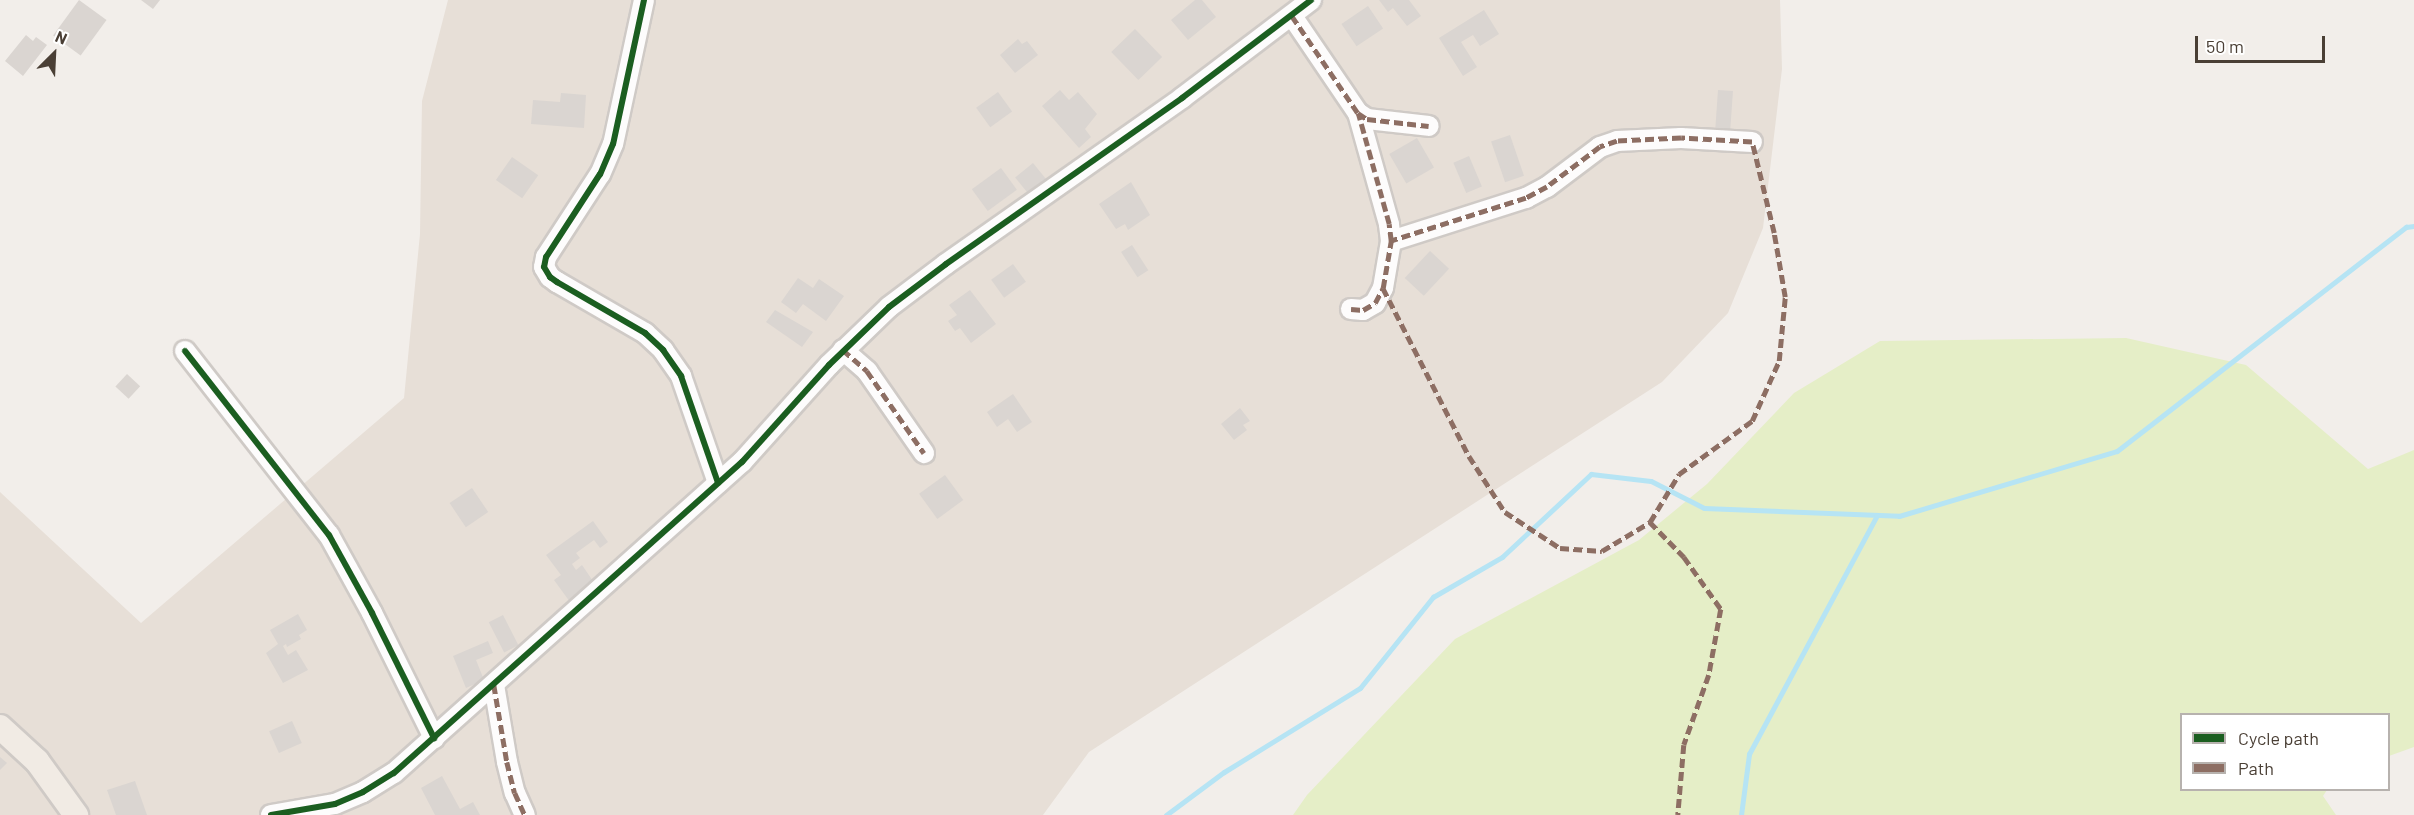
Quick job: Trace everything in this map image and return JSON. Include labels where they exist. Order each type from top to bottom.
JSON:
[{"type":"main road","points":[[0,727],[37,761],[76,815]]},
{"type":"street","points":[[644,0],[613,144],[600,174],[546,257],[544,267],[550,277],[557,282],[645,333],[663,350],[681,376],[718,483]]},
{"type":"street","points":[[271,815],[335,804],[363,792],[394,773],[718,483],[784,418],[843,350],[889,307],[946,264],[1182,98],[1311,0]]},
{"type":"street","points":[[1292,16],[1358,113],[1384,204],[1391,241],[1383,288],[1375,303],[1363,310],[1351,309]]},
{"type":"street","points":[[1358,113],[1367,119],[1430,126]]},
{"type":"street","points":[[1391,241],[1526,198],[1547,187],[1600,147],[1617,141],[1681,138],[1752,142]]},
{"type":"street","points":[[843,350],[867,371],[924,453]]},
{"type":"street","points":[[185,351],[329,535],[434,738]]},
{"type":"street","points":[[494,685],[507,762],[515,793],[525,815]]},
{"type":"shaded area","points":[[448,0],[1780,0],[1782,69],[1763,228],[1728,313],[1662,382],[1089,752],[1043,815],[0,815],[0,492],[141,623],[404,398],[420,234],[422,101]]},
{"type":"green space","points":[[2126,338],[2246,365],[2368,469],[2414,450],[2414,747],[2390,756],[2390,713],[2180,713],[2180,791],[2326,791],[2323,796],[2336,815],[1293,815],[1307,795],[1455,639],[1639,540],[1707,484],[1794,393],[1880,341]]},
{"type":"building","points":[[79,0],[107,20],[81,56],[53,36]]},
{"type":"building","points":[[141,0],[160,0],[153,9]]},
{"type":"building","points":[[1195,0],[1202,0],[1216,17],[1188,40],[1171,20]]},
{"type":"building","points":[[1379,0],[1409,0],[1421,16],[1407,26],[1393,8],[1388,12]]},
{"type":"building","points":[[1368,6],[1383,28],[1357,46],[1341,24]]},
{"type":"building","points":[[1484,10],[1499,34],[1480,46],[1473,35],[1461,42],[1477,67],[1463,76],[1439,38]]},
{"type":"building","points":[[1135,29],[1162,57],[1138,80],[1111,52]]},
{"type":"building","points":[[26,35],[33,41],[36,37],[47,45],[23,76],[5,61]]},
{"type":"building","points":[[1018,39],[1022,44],[1027,41],[1038,55],[1015,73],[1000,55]]},
{"type":"building","points":[[1060,90],[1069,100],[1078,92],[1097,114],[1085,129],[1091,137],[1079,148],[1042,106]]},
{"type":"building","points":[[1718,90],[1733,91],[1730,135],[1715,134]]},
{"type":"building","points":[[998,92],[1012,111],[990,127],[976,108]]},
{"type":"building","points":[[561,93],[586,95],[584,128],[531,124],[533,100],[560,102]]},
{"type":"building","points":[[1510,135],[1524,176],[1505,182],[1491,142]]},
{"type":"building","points":[[1417,138],[1434,167],[1406,183],[1389,154]]},
{"type":"building","points":[[1469,156],[1482,186],[1466,193],[1453,163]]},
{"type":"building","points":[[512,157],[538,175],[522,198],[496,180]]},
{"type":"building","points":[[1033,163],[1047,180],[1029,195],[1015,177]]},
{"type":"building","points":[[1001,168],[1017,190],[988,211],[972,189]]},
{"type":"building","points":[[1131,182],[1150,215],[1128,230],[1125,224],[1116,229],[1099,204]]},
{"type":"building","points":[[1132,245],[1148,270],[1137,277],[1121,252]]},
{"type":"building","points":[[1430,251],[1449,269],[1424,296],[1405,278]]},
{"type":"building","points":[[1013,264],[1026,282],[1004,298],[991,280]]},
{"type":"building","points":[[798,278],[813,288],[819,279],[844,296],[826,321],[803,304],[796,313],[781,302]]},
{"type":"building","points":[[970,290],[996,324],[971,343],[960,328],[955,331],[948,321],[957,315],[949,305]]},
{"type":"building","points":[[775,310],[813,332],[802,347],[766,322]]},
{"type":"building","points":[[127,374],[140,386],[129,399],[115,386]]},
{"type":"building","points":[[1013,394],[1032,422],[1017,432],[1008,419],[997,427],[987,412]]},
{"type":"building","points":[[1240,408],[1250,421],[1243,425],[1247,430],[1234,440],[1221,424]]},
{"type":"building","points":[[945,475],[963,500],[937,519],[919,494]]},
{"type":"building","points":[[472,488],[488,512],[466,527],[450,503]]},
{"type":"building","points":[[593,521],[608,542],[600,548],[594,540],[576,553],[580,558],[572,564],[576,570],[582,565],[595,584],[570,602],[554,580],[561,575],[546,555]]},
{"type":"building","points":[[298,614],[307,630],[299,635],[301,639],[287,647],[286,644],[283,646],[288,655],[296,650],[308,670],[283,683],[266,653],[278,644],[270,630]]},
{"type":"building","points":[[503,615],[518,645],[504,653],[489,622]]},
{"type":"building","points":[[488,641],[493,653],[476,660],[484,680],[466,688],[453,656]]},
{"type":"building","points":[[292,721],[302,743],[279,753],[269,731]]},
{"type":"building","points":[[0,757],[7,763],[0,770]]},
{"type":"building","points":[[442,776],[460,809],[473,802],[480,815],[435,815],[421,788]]},
{"type":"building","points":[[135,781],[147,815],[116,815],[107,790]]},
{"type":"waterway","points":[[1166,815],[1224,772],[1360,688],[1433,597],[1502,557],[1591,474],[1651,481],[1704,508],[1899,516],[2117,451],[2406,227],[2414,226]]},
{"type":"waterway","points":[[1741,815],[1749,754],[1877,515]]},
{"type":"marked path","points":[[1292,16],[1358,113],[1367,119],[1429,126]]},
{"type":"marked path","points":[[1351,309],[1363,310],[1375,303],[1383,288],[1391,241],[1389,224],[1358,113]]},
{"type":"marked path","points":[[1383,288],[1469,456],[1505,512],[1560,548],[1602,551],[1650,522],[1679,474],[1752,421],[1779,361],[1785,297],[1774,233],[1752,142],[1681,138],[1617,141],[1600,147],[1547,187],[1526,198],[1391,241]]},
{"type":"marked path","points":[[843,350],[867,371],[924,453]]},
{"type":"marked path","points":[[1650,522],[1684,557],[1721,609],[1709,675],[1684,745],[1678,815]]},
{"type":"marked path","points":[[494,685],[507,762],[515,793],[525,815]]},
{"type":"cycle path","points":[[644,0],[613,144],[600,174],[546,257],[544,267],[550,277],[557,282],[645,333],[663,350],[681,376],[718,483]]},
{"type":"cycle path","points":[[271,815],[335,804],[363,792],[394,773],[742,462],[829,365],[889,307],[946,264],[1182,98],[1311,0]]},
{"type":"cycle path","points":[[185,351],[329,535],[372,613],[434,738]]}]
